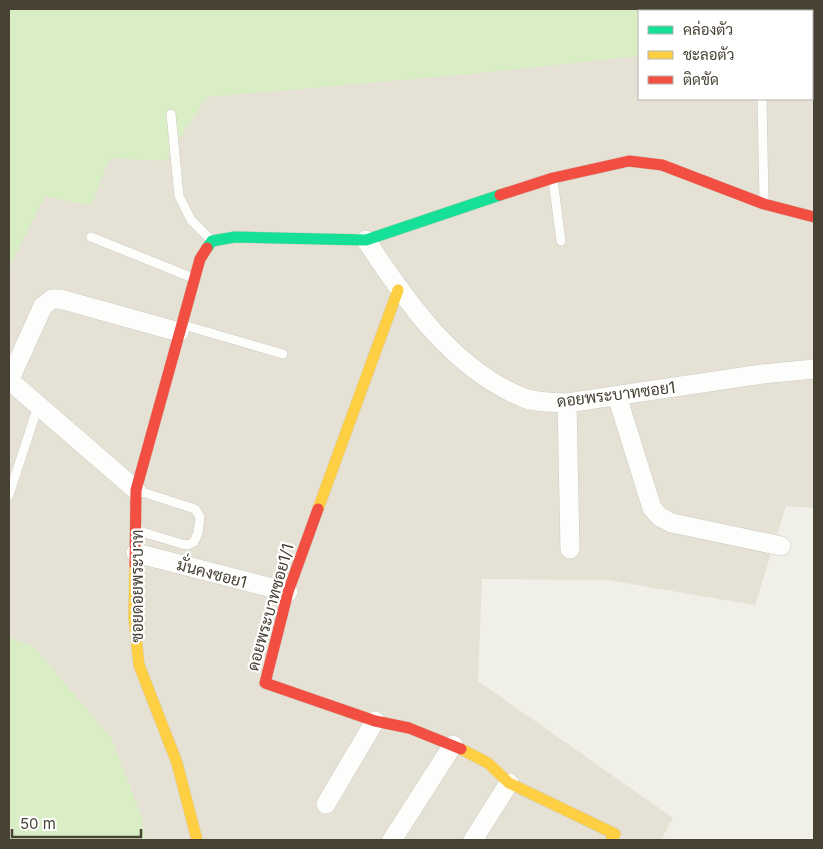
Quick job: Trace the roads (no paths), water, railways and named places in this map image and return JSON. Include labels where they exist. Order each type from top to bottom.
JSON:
[{"type":"street","points":[[212,241],[234,236],[366,240],[553,178],[629,160],[662,165],[764,204],[814,217]]},
{"type":"street","name":"ดอยพระบาทซอย1","points":[[366,240],[398,290],[432,330],[468,364],[491,381],[523,398],[544,402],[567,403],[762,374],[814,369]]},
{"type":"street","name":"ซอยดอยพระบาท","points":[[197,840],[177,763],[138,665],[134,618],[136,490],[200,259],[212,241]]},
{"type":"street","name":"ดอยพระบาทซอย1/1","points":[[398,290],[288,592],[265,683],[375,721],[409,728],[453,745],[488,763],[509,783],[614,834],[611,840]]},
{"type":"street","points":[[136,490],[9,380],[43,306],[52,300],[60,299],[180,328]]},
{"type":"street","points":[[617,396],[652,508],[660,517],[672,523],[781,546]]},
{"type":"street","points":[[567,403],[570,549]]},
{"type":"street","name":"มั่นคงซอย1","points":[[136,552],[288,592]]},
{"type":"street","points":[[326,804],[375,721]]},
{"type":"street","points":[[392,840],[453,745]]},
{"type":"street","points":[[473,840],[509,783]]},
{"type":"lane","points":[[762,100],[764,204]]},
{"type":"lane","points":[[170,114],[179,196],[191,220],[212,241]]},
{"type":"lane","points":[[553,178],[561,242]]},
{"type":"lane","points":[[91,237],[194,279]]},
{"type":"lane","points":[[180,328],[282,354]]},
{"type":"lane","points":[[9,495],[38,406]]},
{"type":"lane","points":[[136,490],[195,509],[200,517],[198,533],[194,542],[188,544],[182,544],[136,530]]}]
